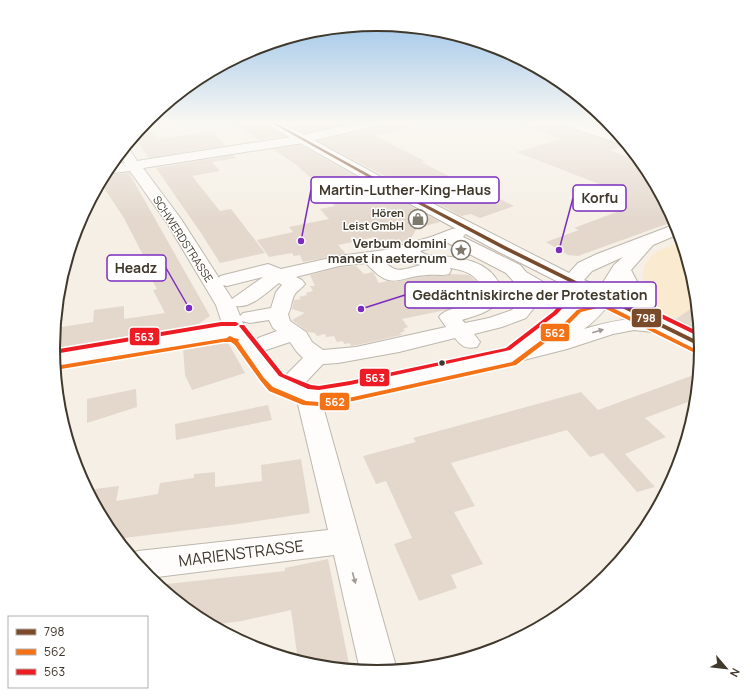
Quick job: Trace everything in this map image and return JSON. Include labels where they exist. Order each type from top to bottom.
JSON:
[{"type":"street","points":[[128,158],[161,154]]},
{"type":"street","points":[[331,154],[498,245],[694,342]]},
{"type":"street","name":"SCHWERDSTRASSE","points":[[128,158],[175,222],[226,306],[273,323]]},
{"type":"street","points":[[574,304],[572,282],[585,267],[602,258],[672,232]]},
{"type":"street","points":[[61,359],[273,323],[317,357],[332,358],[387,352],[465,337],[464,275],[448,237]]},
{"type":"street","points":[[448,237],[464,275]]},
{"type":"street","points":[[448,237],[464,275]]},
{"type":"street","points":[[548,347],[560,336],[595,311],[621,269],[651,239]]},
{"type":"street","points":[[271,268],[273,323]]},
{"type":"street","points":[[271,268],[295,284]]},
{"type":"street","points":[[227,280],[271,268],[333,268],[464,275]]},
{"type":"street","points":[[333,268],[295,284],[286,292],[273,323],[243,339],[268,374],[276,382],[293,390],[301,387],[333,395],[511,356],[548,347],[609,328],[645,324],[662,327]]},
{"type":"street","points":[[621,269],[629,287],[640,304],[662,327]]},
{"type":"street","points":[[511,356],[560,319],[574,304],[586,300],[604,298]]},
{"type":"street","points":[[317,357],[301,387],[345,540],[377,665]]},
{"type":"street","name":"MARIENSTRASSE","points":[[146,564],[345,540]]},
{"type":"shaded area","points":[[676,244],[688,286],[693,330],[667,317],[653,303],[645,286],[643,274],[645,265],[651,256],[659,250]]},
{"type":"building","points":[[147,154],[171,154],[149,158]]},
{"type":"building","points":[[281,154],[317,154],[440,222],[417,228],[409,242],[391,247],[382,245],[374,237],[362,240],[350,237],[353,242],[338,245],[346,254],[303,262],[300,255],[294,256],[292,253],[269,257],[257,240],[293,232],[289,227],[329,219],[320,209],[335,206],[326,198],[333,197],[295,164]]},
{"type":"building","points":[[344,154],[412,154],[425,161],[421,162],[514,206],[480,218],[471,214],[461,216]]},
{"type":"building","points":[[522,154],[621,154],[631,158],[652,190],[668,223],[578,256],[568,255],[546,242],[579,230],[574,228],[622,210],[604,202],[625,194]]},
{"type":"building","points":[[233,155],[236,158],[212,162],[220,171],[192,176],[220,211],[231,209],[265,253],[220,263],[156,168]]},
{"type":"building","points":[[129,173],[210,316],[190,330],[60,351],[61,327],[93,322],[94,310],[124,306],[124,319],[165,313],[153,290],[157,289],[142,262],[146,261],[124,218],[103,187],[111,174]]},
{"type":"building","points":[[356,266],[364,274],[373,272],[379,283],[387,281],[395,282],[427,276],[446,276],[451,274],[469,275],[475,280],[480,292],[458,290],[469,302],[446,310],[402,319],[408,327],[403,329],[405,331],[400,333],[402,335],[351,346],[350,343],[344,344],[343,341],[337,342],[334,336],[326,337],[325,334],[317,336],[315,333],[308,332],[292,320],[305,313],[292,309],[294,300],[301,299],[299,297],[307,295],[306,293],[313,291],[310,286],[315,286],[310,275],[339,267]]},
{"type":"building","points":[[691,309],[693,330],[674,320]]},
{"type":"building","points":[[227,341],[245,373],[192,390],[185,375],[183,348]]},
{"type":"building","points":[[692,375],[689,402],[645,418],[666,437],[625,454],[655,487],[637,492],[603,453],[590,457],[567,430],[451,463],[475,506],[454,512],[483,564],[451,575],[457,588],[419,601],[394,544],[412,538],[386,481],[376,484],[363,456],[416,442],[413,438],[581,392],[598,410]]},
{"type":"building","points":[[136,389],[137,407],[87,423],[87,399]]},
{"type":"building","points":[[268,405],[272,420],[176,440],[175,424]]},
{"type":"building","points":[[301,459],[310,513],[238,524],[124,538],[113,524],[94,489],[119,486],[116,501],[158,494],[160,483],[194,478],[194,474],[215,472],[215,487],[262,481],[261,465]]},
{"type":"building","points":[[328,559],[349,663],[315,659],[297,655],[291,610],[242,621],[220,624],[201,612],[166,584],[285,571],[285,568]]},
{"type":"waterway","points":[[455,256],[452,250],[455,246],[467,248],[466,252],[463,252]]},
{"type":"transit line","name":"798","points":[[330,154],[505,248],[694,341]]},
{"type":"transit line","name":"563","points":[[242,326],[281,375],[310,387],[319,388],[350,383],[508,349],[555,313],[570,297],[584,292],[608,290],[693,332]]},
{"type":"transit line","name":"562","points":[[230,338],[237,344],[271,389],[305,403],[319,404],[353,399],[514,364],[565,325],[579,311],[603,305],[694,350]]},
{"type":"transit line","name":"563","points":[[60,351],[221,324],[236,324]]},
{"type":"transit line","name":"562","points":[[61,367],[223,340],[236,340]]},
{"type":"place","name":"Hören Leist GmbH","points":[[418,219]]},
{"type":"place","name":"Martin-Luther-King-Haus","points":[[301,241]]},
{"type":"place","name":"Verbum domini manet in aeternum","points":[[461,250]]},
{"type":"place","name":"Korfu","points":[[559,250]]},
{"type":"place","name":"Headz","points":[[189,308]]},
{"type":"place","name":"Gedächtniskirche der Protestation","points":[[361,309]]}]
